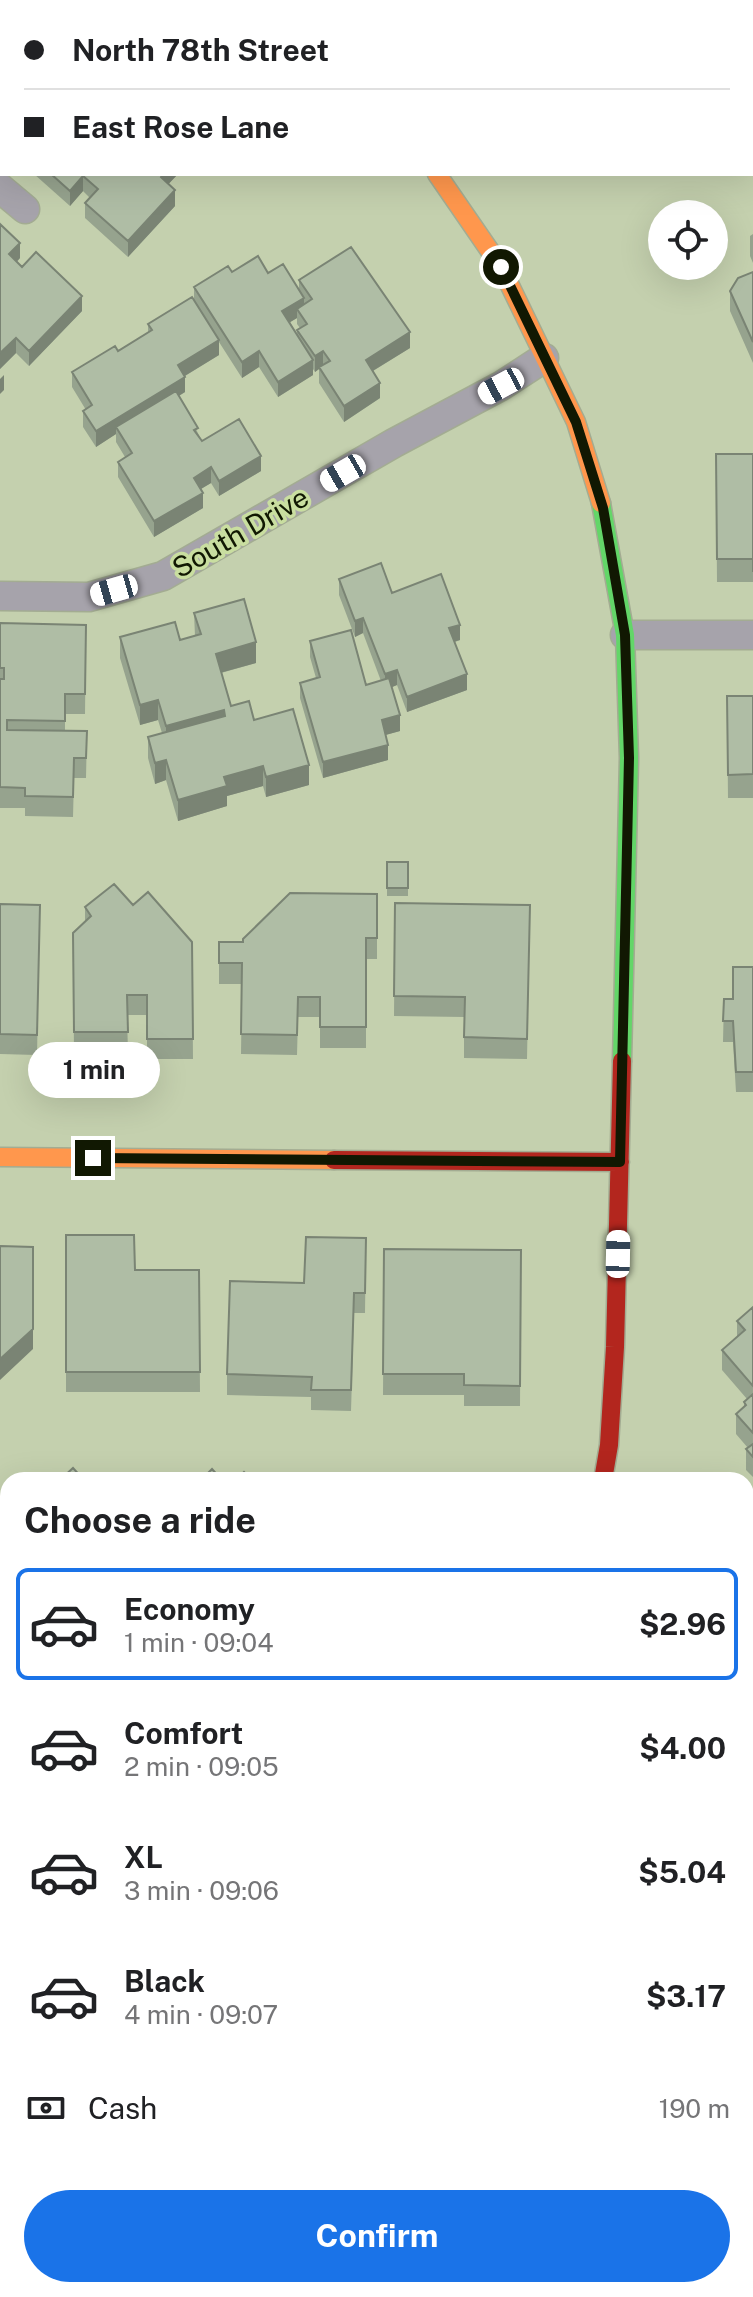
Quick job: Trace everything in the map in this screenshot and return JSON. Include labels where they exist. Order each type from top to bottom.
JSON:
[{"type":"street","points":[[439,176],[501,267],[576,422],[603,508],[625,635],[629,758],[620,1162],[615,1347],[604,1472]]},
{"type":"street","points":[[0,1157],[620,1162]]},
{"type":"lane","points":[[0,188],[25,209]]},
{"type":"lane","name":"South Drive","points":[[0,596],[89,597],[163,576],[394,443],[501,386],[544,358]]},
{"type":"lane","points":[[625,635],[753,635]]},
{"type":"building","points":[[53,176],[83,176],[70,191]]},
{"type":"building","points":[[83,176],[162,176],[175,190],[128,241],[85,203],[98,189]]},
{"type":"building","points":[[0,224],[20,243],[9,254],[22,267],[36,252],[82,296],[29,351],[16,338],[0,353]]},
{"type":"building","points":[[351,247],[410,332],[366,360],[380,383],[344,406],[319,367],[330,361],[323,351],[315,356],[297,330],[307,324],[297,309],[312,299],[299,280]]},
{"type":"building","points":[[258,256],[268,273],[283,264],[304,298],[282,311],[313,360],[278,382],[259,351],[242,362],[194,287],[228,266],[232,272]]},
{"type":"building","points":[[753,272],[753,342],[730,291],[738,278]]},
{"type":"building","points":[[192,297],[219,340],[178,365],[185,377],[96,431],[83,411],[92,405],[72,372],[115,346],[118,351],[152,330],[148,324]]},
{"type":"building","points":[[176,391],[198,428],[194,430],[202,441],[239,419],[261,456],[219,481],[211,467],[194,478],[203,493],[154,521],[118,462],[132,453],[116,427]]},
{"type":"building","points":[[716,454],[753,454],[753,559],[717,559]]},
{"type":"building","points":[[381,563],[392,593],[441,574],[460,625],[449,628],[467,674],[407,697],[397,670],[385,674],[363,618],[355,621],[339,579]]},
{"type":"building","points":[[244,599],[256,642],[216,654],[231,706],[249,701],[254,720],[293,709],[309,765],[266,777],[263,766],[224,777],[227,786],[178,800],[166,760],[155,763],[148,737],[225,716],[224,710],[166,726],[158,700],[140,705],[120,637],[175,622],[180,640],[201,634],[194,613]]},
{"type":"building","points":[[0,623],[86,625],[85,694],[65,694],[65,721],[7,720],[7,730],[87,731],[86,758],[74,758],[73,797],[25,796],[25,788],[0,787],[0,679],[4,679],[4,668],[0,668]]},
{"type":"building","points":[[351,630],[366,685],[389,678],[400,715],[382,720],[388,745],[323,762],[300,683],[320,677],[310,641]]},
{"type":"building","points":[[727,696],[753,696],[753,774],[728,775]]},
{"type":"building","points":[[387,862],[408,862],[408,888],[387,888]]},
{"type":"building","points":[[114,884],[133,905],[148,892],[192,942],[193,1039],[147,1039],[147,995],[127,995],[128,1032],[74,1032],[73,933],[91,916],[85,907]]},
{"type":"building","points":[[290,893],[377,894],[377,938],[366,938],[366,1027],[320,1027],[320,997],[298,997],[297,1035],[241,1034],[242,963],[219,963],[219,942],[243,942]]},
{"type":"building","points":[[395,903],[530,905],[527,1039],[464,1037],[465,997],[394,996]]},
{"type":"building","points":[[0,904],[40,905],[37,1035],[0,1034]]},
{"type":"building","points":[[733,967],[753,967],[753,1072],[736,1072],[733,1021],[723,1021],[724,999],[733,999]]},
{"type":"building","points":[[66,1235],[134,1235],[135,1270],[199,1270],[200,1372],[66,1372]]},
{"type":"building","points":[[306,1237],[366,1238],[365,1293],[354,1293],[351,1390],[311,1390],[312,1377],[227,1374],[230,1281],[304,1283]]},
{"type":"building","points":[[0,1246],[33,1247],[33,1329],[0,1359]]},
{"type":"building","points":[[384,1249],[521,1250],[520,1386],[464,1385],[464,1374],[383,1374]]},
{"type":"building","points":[[753,1307],[753,1386],[722,1350],[745,1330],[737,1321]]},
{"type":"building","points":[[753,1394],[753,1433],[736,1414]]},
{"type":"building","points":[[753,1444],[753,1457],[746,1449]]},
{"type":"traffic: fast","points":[[601,503],[625,635],[629,758],[622,1061]]},
{"type":"traffic: slow","points":[[438,176],[501,267],[576,422],[601,503]]},
{"type":"traffic: slow","points":[[0,1157],[334,1160]]},
{"type":"traffic: jam","points":[[604,1472],[615,1347],[622,1061]]},
{"type":"traffic: jam","points":[[334,1160],[620,1162]]},
{"type":"route","points":[[93,1158],[620,1162],[629,758],[625,635],[603,508],[576,422],[501,267]]}]
